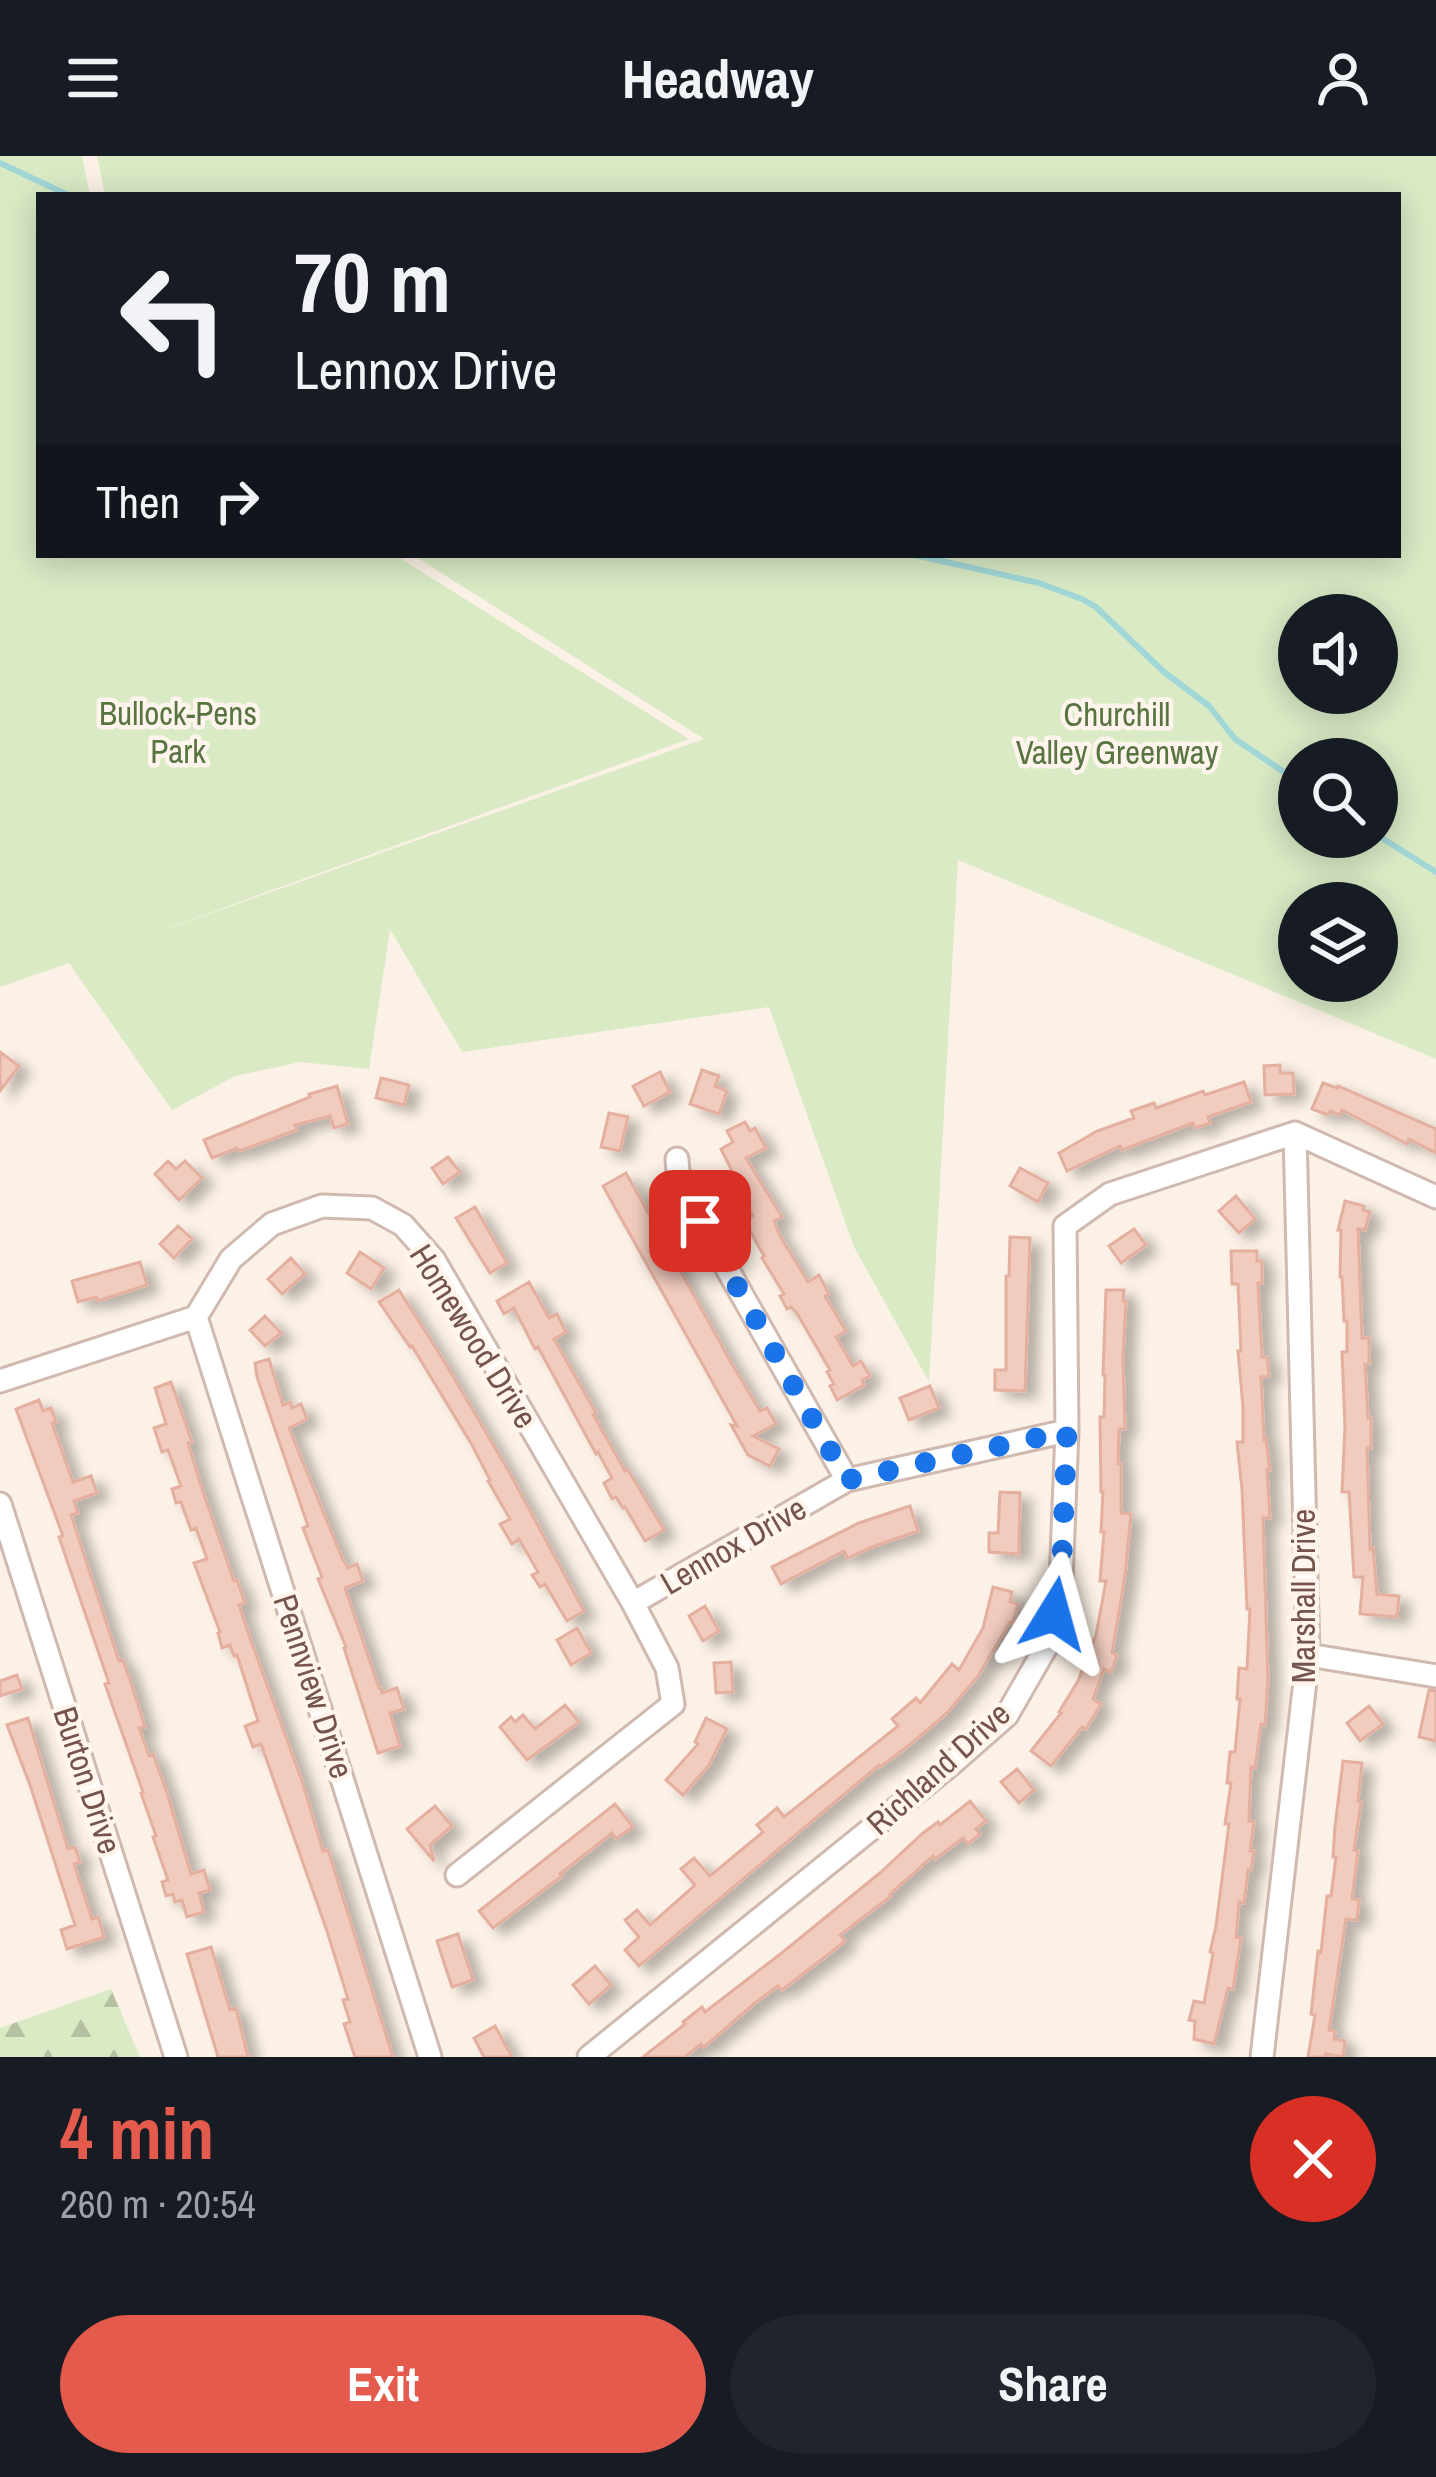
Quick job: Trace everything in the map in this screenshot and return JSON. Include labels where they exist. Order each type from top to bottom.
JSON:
[{"type":"street","points":[[1294,1133],[1436,1197]]},
{"type":"street","name":"Richland Drive","points":[[589,2057],[1007,1715],[1046,1647],[1061,1582],[1067,1431],[1065,1226],[1110,1195],[1294,1133]]},
{"type":"street","name":"Marshall Drive","points":[[1262,2057],[1308,1655],[1294,1133]]},
{"type":"street","points":[[677,1159],[679,1184],[847,1480]]},
{"type":"street","name":"Homewood Drive","points":[[196,1317],[230,1259],[272,1224],[322,1206],[372,1208],[403,1225],[434,1261],[633,1603]]},
{"type":"street","points":[[0,1381],[196,1317]]},
{"type":"street","name":"Pennview Drive","points":[[196,1317],[430,2057]]},
{"type":"street","name":"Lennox Drive","points":[[458,1875],[673,1704],[668,1668],[633,1603],[847,1480],[1067,1431]]},
{"type":"street","name":"Burton Drive","points":[[0,1504],[176,2057]]},
{"type":"street","points":[[1308,1655],[1436,1676]]},
{"type":"green space","name":"Churchill Valley Greenway","points":[[0,156],[82,156],[89,192],[36,192],[36,558],[400,558],[689,739],[132,941],[704,739],[418,558],[1401,558],[1401,192],[104,192],[97,156],[1436,156],[1436,1059],[1299,1002],[1398,1002],[1398,882],[1278,882],[1278,993],[958,860],[929,1382],[854,1247],[769,1007],[462,1052],[390,929],[369,1069],[300,1062],[235,1076],[172,1110],[69,963],[0,987]]},
{"type":"green space","points":[[111,1989],[140,2057],[0,2057],[0,2028]]},
{"type":"building","points":[[0,1052],[19,1066],[0,1091]]},
{"type":"building","points":[[1280,1065],[1280,1073],[1293,1073],[1294,1094],[1265,1095],[1264,1066]]},
{"type":"building","points":[[702,1070],[719,1076],[715,1086],[727,1091],[719,1114],[690,1104]]},
{"type":"building","points":[[660,1072],[670,1092],[644,1106],[633,1086]]},
{"type":"building","points":[[381,1078],[409,1085],[404,1105],[376,1098]]},
{"type":"building","points":[[1244,1082],[1251,1102],[1208,1117],[1210,1123],[1195,1128],[1193,1123],[1122,1150],[1120,1146],[1067,1171],[1059,1153],[1097,1131],[1134,1118],[1131,1111]]},
{"type":"building","points":[[1323,1083],[1436,1129],[1436,1153],[1409,1139],[1407,1144],[1342,1110],[1340,1115],[1330,1111],[1328,1115],[1312,1109]]},
{"type":"building","points":[[337,1086],[348,1124],[334,1128],[330,1116],[212,1158],[204,1140]]},
{"type":"building","points":[[609,1113],[628,1117],[620,1151],[601,1147]]},
{"type":"building","points":[[745,1122],[750,1131],[755,1128],[766,1148],[746,1158],[782,1217],[774,1221],[779,1234],[808,1282],[819,1275],[829,1294],[825,1296],[846,1331],[836,1337],[853,1366],[861,1361],[870,1376],[862,1380],[864,1385],[837,1400],[830,1386],[834,1384],[830,1370],[796,1312],[787,1309],[780,1296],[784,1294],[744,1220],[753,1216],[731,1180],[735,1177],[721,1149],[733,1142],[727,1131]]},
{"type":"building","points":[[448,1157],[460,1172],[443,1184],[432,1168]]},
{"type":"building","points":[[168,1161],[176,1169],[185,1161],[202,1178],[179,1200],[155,1174]]},
{"type":"building","points":[[1020,1168],[1048,1183],[1038,1202],[1010,1186]]},
{"type":"building","points":[[626,1173],[760,1411],[767,1408],[776,1424],[753,1436],[779,1449],[770,1466],[748,1455],[731,1425],[737,1426],[603,1186]]},
{"type":"building","points":[[1236,1196],[1255,1219],[1239,1233],[1219,1211]]},
{"type":"building","points":[[1345,1201],[1370,1212],[1365,1230],[1358,1229],[1362,1338],[1369,1338],[1369,1364],[1365,1364],[1371,1418],[1371,1448],[1367,1448],[1370,1549],[1377,1594],[1399,1596],[1397,1617],[1360,1614],[1363,1577],[1354,1577],[1349,1492],[1342,1492],[1342,1352],[1347,1352],[1347,1321],[1338,1230]]},
{"type":"building","points":[[475,1207],[507,1263],[490,1273],[456,1218]]},
{"type":"building","points":[[178,1226],[192,1239],[174,1258],[160,1244]]},
{"type":"building","points":[[1134,1229],[1146,1245],[1121,1263],[1109,1246]]},
{"type":"building","points":[[1010,1237],[1030,1238],[1025,1391],[995,1390],[995,1370],[1006,1370]]},
{"type":"building","points":[[1231,1251],[1257,1251],[1257,1261],[1262,1261],[1262,1283],[1258,1283],[1262,1357],[1267,1357],[1269,1376],[1261,1377],[1270,1470],[1270,1518],[1263,1518],[1268,1680],[1265,1725],[1261,1724],[1255,1768],[1251,1767],[1249,1821],[1254,1822],[1250,1851],[1254,1851],[1244,1903],[1239,1902],[1236,1937],[1241,1938],[1233,1989],[1228,1988],[1214,2044],[1194,2039],[1195,2021],[1189,2020],[1194,2001],[1204,2003],[1213,1953],[1229,1824],[1225,1824],[1231,1783],[1227,1783],[1230,1752],[1235,1752],[1239,1668],[1247,1669],[1250,1609],[1237,1442],[1243,1442],[1238,1284],[1232,1284]]},
{"type":"building","points":[[360,1252],[384,1268],[371,1289],[347,1273]]},
{"type":"building","points":[[291,1258],[305,1274],[282,1294],[268,1279]]},
{"type":"building","points":[[140,1262],[147,1285],[98,1301],[96,1297],[78,1302],[72,1281]]},
{"type":"building","points":[[529,1282],[549,1318],[557,1314],[566,1332],[554,1339],[625,1471],[664,1530],[645,1541],[625,1507],[616,1497],[612,1499],[604,1483],[612,1478],[514,1308],[504,1314],[497,1301]]},
{"type":"building","points":[[399,1290],[508,1470],[584,1611],[567,1621],[545,1584],[540,1587],[532,1575],[538,1572],[519,1539],[512,1544],[500,1524],[510,1519],[472,1445],[412,1346],[379,1302]]},
{"type":"building","points":[[1106,1290],[1124,1290],[1126,1301],[1125,1429],[1119,1429],[1118,1464],[1121,1513],[1131,1514],[1112,1653],[1117,1655],[1111,1672],[1104,1669],[1093,1699],[1101,1704],[1086,1729],[1082,1727],[1051,1766],[1031,1751],[1061,1713],[1078,1681],[1096,1635],[1106,1581],[1100,1581],[1104,1532],[1100,1417],[1104,1417]]},
{"type":"building","points":[[265,1316],[281,1333],[265,1346],[250,1330]]},
{"type":"building","points":[[269,1359],[283,1405],[301,1404],[307,1419],[289,1428],[342,1558],[348,1568],[357,1564],[363,1581],[345,1588],[379,1688],[382,1693],[397,1688],[404,1709],[390,1713],[400,1746],[378,1753],[346,1647],[318,1579],[322,1577],[303,1528],[308,1526],[257,1377],[255,1363]]},
{"type":"building","points":[[171,1382],[202,1489],[245,1603],[239,1605],[323,1851],[328,1850],[393,2057],[355,2057],[344,2024],[350,2022],[343,2000],[348,1999],[327,1931],[261,1744],[253,1747],[245,1726],[258,1721],[237,1655],[230,1645],[222,1648],[194,1563],[207,1559],[196,1528],[191,1530],[181,1502],[176,1503],[172,1489],[181,1486],[154,1428],[166,1424],[155,1388]]},
{"type":"building","points":[[930,1386],[939,1408],[909,1420],[900,1398]]},
{"type":"building","points":[[39,1400],[43,1411],[51,1408],[73,1482],[91,1476],[97,1493],[74,1501],[78,1513],[71,1515],[119,1661],[123,1660],[132,1686],[145,1727],[139,1728],[168,1796],[191,1874],[204,1870],[210,1890],[199,1893],[204,1912],[187,1917],[182,1900],[175,1902],[173,1894],[166,1896],[162,1882],[168,1880],[143,1792],[59,1537],[63,1536],[16,1409]]},
{"type":"building","points":[[1000,1492],[1020,1493],[1019,1554],[989,1552],[989,1533],[998,1533]]},
{"type":"building","points":[[910,1506],[918,1531],[848,1558],[844,1551],[781,1584],[772,1567],[859,1523]]},
{"type":"building","points":[[993,1587],[1012,1592],[1010,1602],[1018,1604],[1013,1623],[947,1713],[639,1966],[625,1950],[639,1937],[625,1920],[637,1910],[650,1925],[695,1885],[681,1869],[694,1858],[710,1876],[763,1832],[757,1825],[777,1808],[784,1817],[898,1726],[892,1719],[916,1698],[920,1703],[952,1664],[959,1670],[983,1628]]},
{"type":"building","points":[[705,1606],[719,1631],[703,1641],[689,1616]]},
{"type":"building","points":[[577,1628],[591,1653],[571,1665],[557,1640]]},
{"type":"building","points":[[731,1662],[733,1692],[716,1693],[714,1663]]},
{"type":"building","points":[[17,1675],[22,1689],[0,1696],[0,1681]]},
{"type":"building","points":[[1429,1690],[1436,1691],[1436,1741],[1419,1737]]},
{"type":"building","points":[[565,1705],[579,1722],[527,1760],[500,1727],[511,1717],[515,1722],[523,1715],[535,1729]]},
{"type":"building","points":[[1369,1706],[1383,1724],[1360,1741],[1347,1723]]},
{"type":"building","points":[[28,1718],[68,1849],[75,1847],[80,1862],[74,1864],[92,1919],[98,1917],[104,1937],[67,1949],[61,1930],[75,1925],[7,1725]]},
{"type":"building","points":[[706,1718],[727,1729],[709,1765],[683,1795],[666,1780],[698,1744]]},
{"type":"building","points":[[1343,1761],[1362,1763],[1352,1899],[1359,1900],[1357,1920],[1346,1919],[1329,2030],[1335,2031],[1334,2039],[1345,2041],[1343,2057],[1308,2057],[1318,1951],[1336,1857]]},
{"type":"building","points":[[1017,1769],[1034,1790],[1019,1803],[1001,1782]]},
{"type":"building","points":[[970,1801],[986,1821],[976,1829],[980,1834],[968,1844],[963,1838],[935,1859],[933,1856],[840,1935],[845,1941],[834,1950],[782,1990],[778,1986],[755,2003],[704,2047],[701,2044],[685,2057],[643,2057],[702,2007],[705,2012],[783,1952],[923,1833]]},
{"type":"building","points":[[615,1804],[633,1827],[616,1839],[612,1833],[493,1928],[479,1911]]},
{"type":"building","points":[[435,1806],[452,1826],[430,1845],[434,1861],[407,1829]]},
{"type":"building","points":[[458,1934],[473,1980],[452,1987],[437,1941]]},
{"type":"building","points":[[211,1947],[230,2010],[236,2008],[248,2057],[218,2057],[187,1954]]},
{"type":"building","points":[[595,1966],[611,1985],[589,2004],[573,1985]]},
{"type":"building","points":[[495,2026],[512,2057],[484,2057],[474,2038]]},
{"type":"waterway","points":[[0,163],[62,192]]},
{"type":"waterway","points":[[928,558],[1039,583],[1096,607],[1164,672],[1209,706],[1235,739],[1278,768]]},
{"type":"waterway","points":[[1398,848],[1436,872]]},
{"type":"route","points":[[700,1221],[847,1480],[1067,1431],[1061,1582],[1054,1614]]},
{"type":"park label","name":"Bullock-Pens Park","points":[[178,732]]}]
